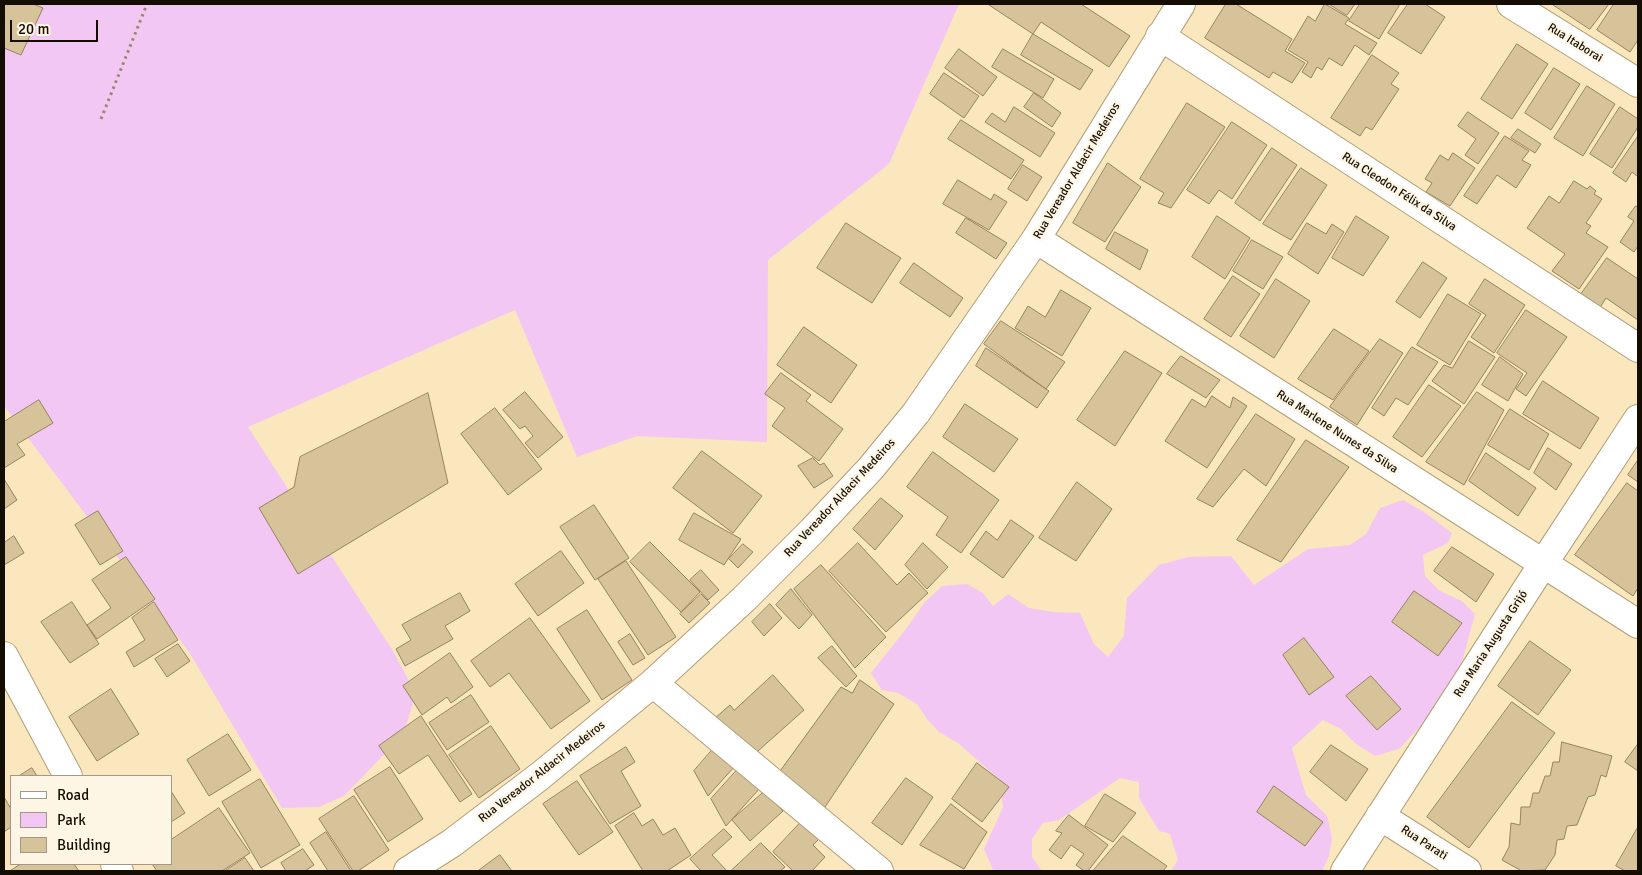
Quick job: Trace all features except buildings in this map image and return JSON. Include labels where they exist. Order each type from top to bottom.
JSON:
[{"type":"street","name":"Rua Vereador Aldacir Medeiros","points":[[408,871],[452,843],[540,776],[653,683],[744,599],[872,468],[916,413],[1036,239],[1181,4]]},
{"type":"street","name":"Rua Itaborai","points":[[1511,4],[1638,83]]},
{"type":"street","name":"Rua Cleodon Félix da Silva","points":[[1160,36],[1638,348]]},
{"type":"street","name":"Rua Marlene Nunes da Silva","points":[[1036,239],[1638,624]]},
{"type":"street","name":"Rua Maria Augusta Grijó","points":[[1345,871],[1638,419]]},
{"type":"street","points":[[4,656],[67,775]]},
{"type":"street","points":[[653,683],[879,871]]},
{"type":"street","name":"Rua Parati","points":[[1380,816],[1467,871]]},
{"type":"path","points":[[101,119],[147,4]]},
{"type":"green space","points":[[4,4],[959,4],[889,164],[768,260],[767,442],[637,436],[577,457],[515,310],[248,427],[393,651],[416,694],[403,735],[344,796],[319,807],[282,808],[189,652],[4,406]]},
{"type":"green space","points":[[1403,500],[1424,512],[1452,533],[1448,543],[1423,555],[1425,576],[1440,591],[1462,601],[1475,614],[1460,669],[1436,710],[1399,749],[1375,756],[1356,744],[1341,729],[1323,720],[1292,748],[1306,795],[1327,816],[1332,838],[1329,856],[1322,871],[1171,871],[1178,860],[1170,834],[1159,831],[1139,798],[1139,782],[1120,778],[1059,820],[1043,823],[1032,839],[1032,857],[1042,871],[993,870],[984,849],[1003,807],[1000,780],[958,743],[939,732],[917,704],[898,693],[882,690],[871,673],[924,603],[942,586],[967,584],[983,593],[993,606],[1008,594],[1029,608],[1053,612],[1080,613],[1094,644],[1108,657],[1124,636],[1127,598],[1159,565],[1188,557],[1231,556],[1254,585],[1308,549],[1350,545],[1366,534],[1380,508]]}]
